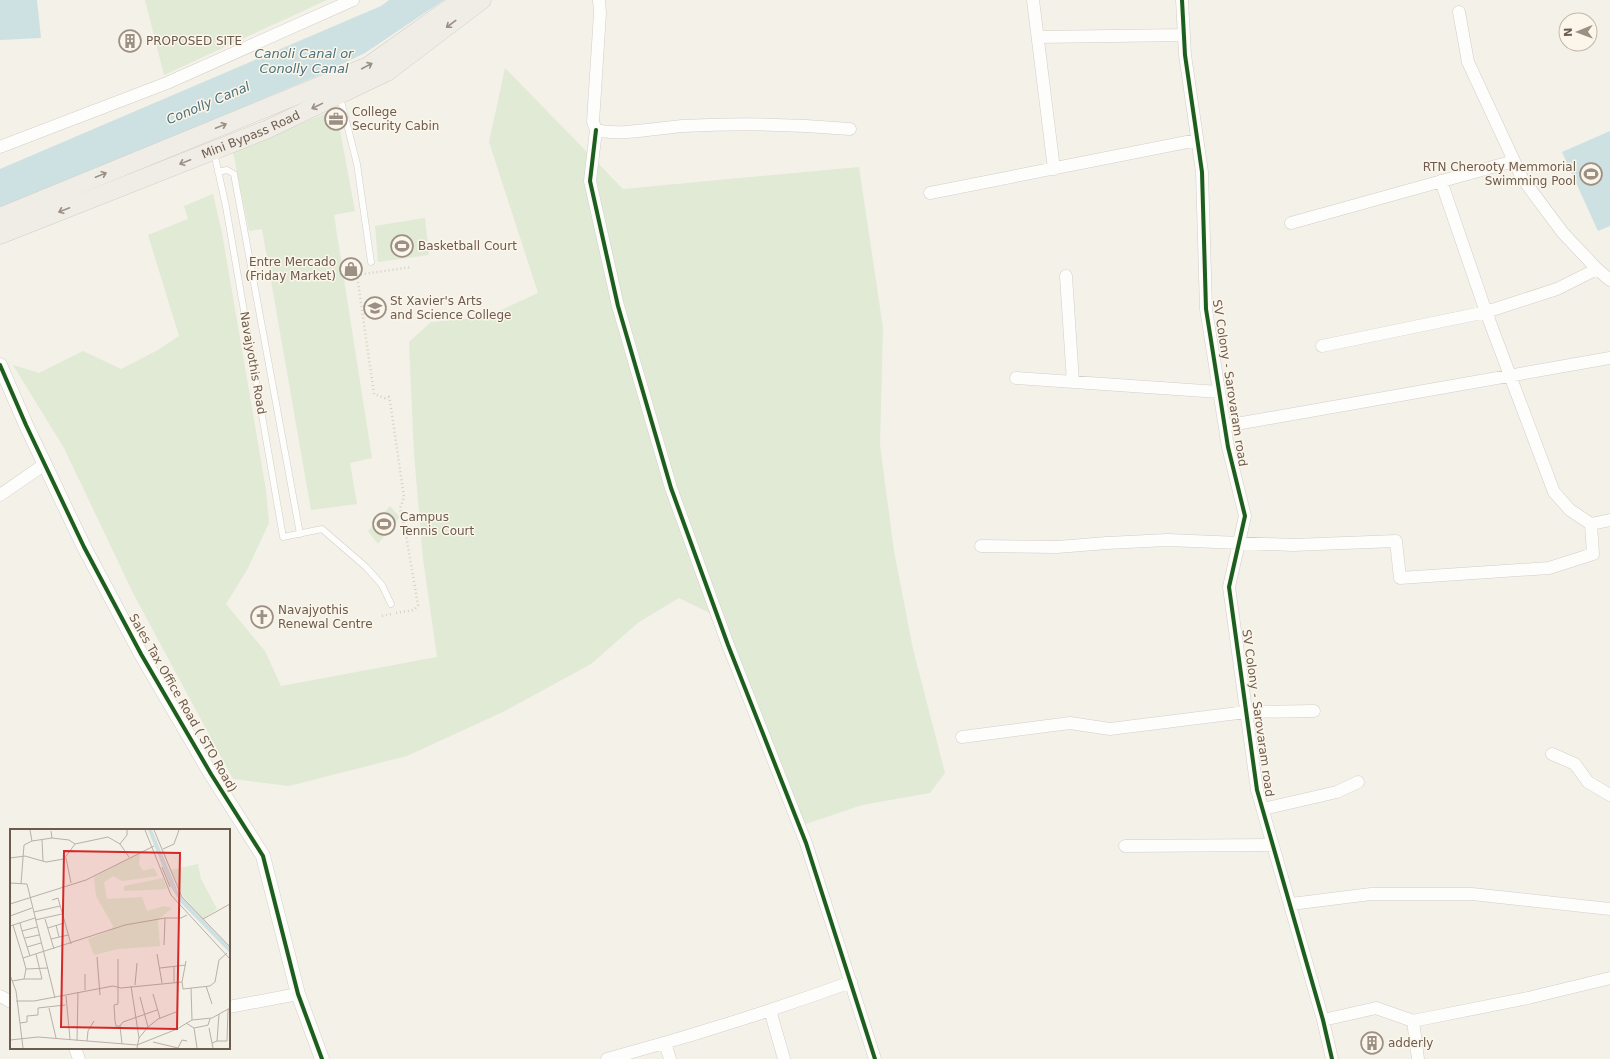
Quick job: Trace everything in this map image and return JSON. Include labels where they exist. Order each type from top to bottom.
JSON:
[{"type":"main road","name":"Mini Bypass Road","points":[[0,217],[368,66],[460,0]]},
{"type":"main road","name":"Mini Bypass Road","points":[[0,235],[268,129],[340,95],[387,72],[482,0]]},
{"type":"street","points":[[0,147],[167,83],[353,0]]},
{"type":"street","points":[[599,0],[600,13],[593,122],[596,130],[590,180],[618,306],[669,481],[728,645],[806,843],[875,1059]]},
{"type":"street","points":[[1033,0],[1054,169]]},
{"type":"street","name":"SV Colony - Sarovaram road","points":[[1182,0],[1185,55],[1202,172],[1206,309],[1224,426],[1245,516],[1229,587],[1257,790],[1291,904],[1323,1020],[1332,1059]]},
{"type":"street","points":[[1459,12],[1468,62],[1522,178],[1563,233],[1597,269],[1610,280]]},
{"type":"street","points":[[1038,36],[1184,35]]},
{"type":"street","points":[[596,130],[613,132],[682,126],[749,124],[850,129]]},
{"type":"street","points":[[930,193],[1197,140]]},
{"type":"street","points":[[1291,223],[1514,161]]},
{"type":"street","points":[[1441,181],[1486,312],[1554,492],[1570,510],[1591,524],[1610,520]]},
{"type":"street","points":[[1322,346],[1486,312],[1557,289],[1597,269]]},
{"type":"street","points":[[1066,276],[1073,382]]},
{"type":"street","points":[[1224,426],[1610,358]]},
{"type":"street","name":"Sales Tax Office Road ( STO Road)","points":[[0,365],[84,547],[141,654],[211,774],[263,856],[298,994],[322,1059]]},
{"type":"street","points":[[1016,378],[1219,392]]},
{"type":"street","points":[[0,495],[45,464]]},
{"type":"street","points":[[981,546],[1057,547],[1167,540],[1294,545],[1396,541],[1400,578],[1549,568],[1593,554],[1591,524]]},
{"type":"street","points":[[962,737],[1070,723],[1110,729],[1246,712],[1314,711]]},
{"type":"street","points":[[1552,754],[1576,764],[1588,782],[1610,795]]},
{"type":"street","points":[[1262,809],[1332,793],[1358,782]]},
{"type":"street","points":[[1125,846],[1273,845]]},
{"type":"street","points":[[1291,904],[1371,894],[1472,894],[1610,909]]},
{"type":"street","points":[[1323,1020],[1376,1008],[1413,1022],[1528,998],[1610,978]]},
{"type":"street","points":[[607,1059],[665,1043],[770,1010],[851,982]]},
{"type":"street","points":[[230,1007],[298,994]]},
{"type":"street","points":[[0,996],[10,1001]]},
{"type":"street","points":[[770,1010],[784,1059]]},
{"type":"street","points":[[1413,1022],[1418,1059]]},
{"type":"street","points":[[665,1043],[670,1059]]},
{"type":"street","points":[[75,1049],[80,1059]]},
{"type":"lane","points":[[340,95],[357,164],[371,262]]},
{"type":"lane","name":"Navajyothis Road","points":[[214,151],[226,208],[283,537],[322,529],[366,567],[382,585],[391,604]]},
{"type":"lane","name":"Navajyothis Road","points":[[218,172],[227,170],[234,174],[300,534]]},
{"type":"path","points":[[382,616],[414,610],[418,605],[405,529],[400,509],[404,497],[390,401],[389,397],[385,398],[374,394],[357,275],[412,267]]},
{"type":"green space","points":[[145,0],[327,0],[164,75]]},
{"type":"green space","points":[[505,68],[623,189],[859,167],[883,328],[880,445],[894,551],[913,649],[945,773],[930,793],[862,805],[800,826],[718,617],[679,598],[639,622],[591,664],[505,711],[407,756],[289,786],[233,779],[134,595],[64,448],[13,365],[39,373],[83,351],[121,369],[158,350],[179,336],[148,235],[188,219],[184,206],[213,194],[222,233],[266,490],[269,523],[247,570],[226,604],[265,651],[281,686],[437,657],[423,559],[414,454],[409,342],[431,322],[486,317],[538,293],[489,142]]},
{"type":"green space","points":[[336,109],[355,211],[334,215],[372,458],[350,463],[357,504],[311,510],[262,229],[249,231],[233,152]]},
{"type":"green space","name":"Basketball Court","points":[[425,218],[429,255],[378,262],[375,226]]},
{"type":"green space","name":"Campus Tennis Court","points":[[390,506],[400,517],[378,544],[368,531]]},
{"type":"water","points":[[0,0],[37,0],[41,38],[0,40]]},
{"type":"water","name":"Canoli Canal or Conolly Canal","points":[[389,0],[444,0],[365,53],[315,77],[0,209],[0,169],[381,6]]},
{"type":"water","name":"RTN Cherooty Memmorial Swimming Pool","points":[[1610,131],[1610,226],[1598,231],[1562,152]]},
{"type":"cycle path","points":[[1182,0],[1185,55],[1202,172],[1206,309],[1228,447],[1245,516],[1229,587],[1257,790],[1323,1020],[1332,1059]]},
{"type":"cycle path","points":[[596,130],[590,181],[618,306],[671,488],[728,645],[806,843],[875,1059]]},
{"type":"cycle path","points":[[0,365],[26,425],[84,547],[141,654],[211,774],[263,856],[298,994],[322,1059]]},
{"type":"place","name":"PROPOSED SITE","points":[[130,41]]},
{"type":"place","name":"College Security Cabin","points":[[336,119]]},
{"type":"place","name":"RTN Cherooty Memmorial Swimming Pool","points":[[1591,174]]},
{"type":"place","name":"Basketball Court","points":[[402,246]]},
{"type":"place","name":"Entre Mercado (Friday Market)","points":[[351,269]]},
{"type":"place","name":"St Xavier's Arts and Science College","points":[[375,308]]},
{"type":"place","name":"Campus Tennis Court","points":[[384,524]]},
{"type":"place","name":"Navajyothis Renewal Centre","points":[[262,617]]},
{"type":"place","name":"adderly","points":[[1372,1043]]},
{"type":"water label","name":"Conolly Canal","points":[[208,103]]}]
